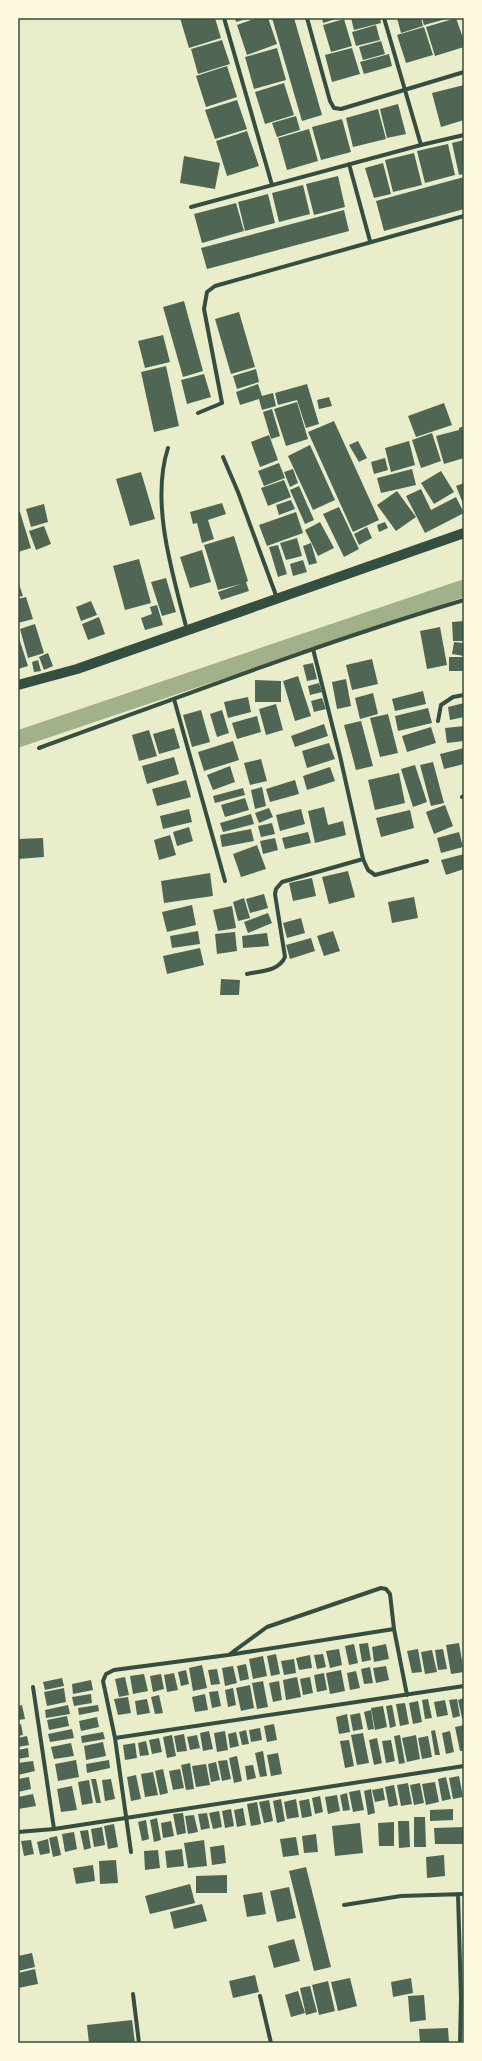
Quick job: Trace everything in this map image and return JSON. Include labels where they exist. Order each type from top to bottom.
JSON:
[{"type":"main road","points":[[18,685],[77,669],[464,533]]},
{"type":"street","points":[[224,18],[272,185]]},
{"type":"street","points":[[307,18],[330,101],[334,108],[341,109],[464,72]]},
{"type":"street","points":[[384,18],[421,145]]},
{"type":"street","points":[[191,207],[421,145],[464,135]]},
{"type":"street","points":[[349,164],[370,241]]},
{"type":"street","points":[[198,413],[222,403],[204,309],[207,292],[216,286],[370,241],[464,216]]},
{"type":"street","points":[[168,448],[162,467],[164,539],[187,630]]},
{"type":"street","points":[[223,457],[238,492],[277,598]]},
{"type":"street","points":[[39,748],[313,649],[400,619],[464,600]]},
{"type":"street","points":[[313,649],[342,764],[363,859],[368,870],[375,875],[427,861]]},
{"type":"street","points":[[438,721],[441,705],[453,697],[464,695]]},
{"type":"street","points":[[174,699],[225,881]]},
{"type":"street","points":[[247,974],[276,968],[282,962],[284,957],[275,894],[278,886],[282,882],[363,859]]},
{"type":"street","points":[[228,1655],[268,1627],[381,1588],[386,1589],[390,1594],[394,1629],[407,1694]]},
{"type":"street","points":[[132,1852],[115,1738],[103,1681],[106,1674],[114,1670],[228,1655],[394,1629]]},
{"type":"street","points":[[115,1738],[464,1686]]},
{"type":"street","points":[[33,1687],[54,1829]]},
{"type":"street","points":[[18,1832],[54,1829],[464,1766]]},
{"type":"street","points":[[458,1894],[461,1998],[460,2043]]},
{"type":"street","points":[[344,1905],[401,1896],[464,1894]]},
{"type":"street","points":[[133,1994],[138,2043]]},
{"type":"street","points":[[260,1996],[271,2043]]},
{"type":"building","points":[[180,18],[215,18],[221,38],[189,48]]},
{"type":"building","points":[[235,18],[250,18],[236,22]]},
{"type":"building","points":[[257,18],[268,18],[277,44],[247,55],[237,25]]},
{"type":"building","points":[[272,18],[294,18],[322,115],[302,121]]},
{"type":"building","points":[[322,18],[339,18],[323,23]]},
{"type":"building","points":[[351,18],[380,18],[381,23],[354,30]]},
{"type":"building","points":[[397,18],[421,18],[423,26],[401,33]]},
{"type":"building","points":[[422,18],[450,18],[424,25]]},
{"type":"building","points":[[456,18],[464,41],[464,47],[435,56],[426,27]]},
{"type":"building","points":[[344,19],[352,46],[331,52],[323,25]]},
{"type":"building","points":[[376,25],[380,40],[356,46],[352,32]]},
{"type":"building","points":[[424,27],[433,55],[406,63],[397,35]]},
{"type":"building","points":[[222,40],[230,64],[198,74],[191,49]]},
{"type":"building","points":[[381,41],[385,54],[363,60],[359,47]]},
{"type":"building","points":[[277,48],[286,80],[254,89],[245,57]]},
{"type":"building","points":[[352,48],[360,74],[332,82],[325,55]]},
{"type":"building","points":[[389,54],[392,66],[364,74],[360,62]]},
{"type":"building","points":[[227,66],[237,97],[206,107],[196,76]]},
{"type":"building","points":[[284,83],[294,115],[265,124],[255,92]]},
{"type":"building","points":[[464,85],[464,120],[441,127],[432,93]]},
{"type":"building","points":[[237,100],[247,129],[215,139],[205,110]]},
{"type":"building","points":[[398,104],[406,134],[387,138],[380,109]]},
{"type":"building","points":[[378,109],[386,139],[353,147],[346,118]]},
{"type":"building","points":[[296,116],[300,130],[277,137],[272,123]]},
{"type":"building","points":[[342,119],[351,152],[321,160],[312,127]]},
{"type":"building","points":[[309,129],[318,161],[287,170],[278,138]]},
{"type":"building","points":[[247,131],[259,166],[227,176],[216,141]]},
{"type":"building","points":[[464,140],[464,174],[459,175],[452,143]]},
{"type":"building","points":[[448,144],[455,175],[425,183],[417,151]]},
{"type":"building","points":[[414,153],[422,185],[393,192],[385,160]]},
{"type":"building","points":[[184,156],[220,163],[215,189],[180,183]]},
{"type":"building","points":[[383,163],[391,194],[374,198],[365,168]]},
{"type":"building","points":[[338,176],[345,207],[314,215],[306,184]]},
{"type":"building","points":[[464,177],[464,209],[384,231],[376,201]]},
{"type":"building","points":[[303,185],[310,214],[279,222],[272,193]]},
{"type":"building","points":[[268,194],[275,223],[245,231],[238,202]]},
{"type":"building","points":[[236,203],[244,231],[202,243],[194,214]]},
{"type":"building","points":[[344,210],[349,231],[207,269],[201,248]]},
{"type":"building","points":[[184,301],[203,371],[183,377],[163,307]]},
{"type":"building","points":[[239,312],[255,367],[231,374],[215,319]]},
{"type":"building","points":[[163,335],[170,362],[145,368],[138,341]]},
{"type":"building","points":[[166,366],[179,426],[154,432],[141,372]]},
{"type":"building","points":[[256,369],[259,382],[237,389],[233,376]]},
{"type":"building","points":[[204,374],[211,397],[187,404],[181,380]]},
{"type":"building","points":[[258,384],[262,396],[273,393],[276,406],[262,410],[259,399],[240,405],[236,392]]},
{"type":"building","points":[[307,384],[319,424],[306,428],[297,400],[278,405],[275,393]]},
{"type":"building","points":[[329,397],[332,406],[319,409],[317,400]]},
{"type":"building","points":[[297,402],[308,439],[286,446],[274,409]]},
{"type":"building","points":[[444,403],[452,425],[416,437],[408,416]]},
{"type":"building","points":[[272,409],[280,436],[271,439],[263,412]]},
{"type":"building","points":[[334,421],[379,520],[353,532],[308,432]]},
{"type":"building","points":[[464,426],[464,458],[444,464],[436,436],[459,430],[459,428]]},
{"type":"building","points":[[432,433],[441,461],[421,468],[412,440]]},
{"type":"building","points":[[269,435],[278,460],[260,467],[251,442]]},
{"type":"building","points":[[358,441],[367,458],[359,462],[349,445]]},
{"type":"building","points":[[409,441],[415,465],[391,472],[385,448]]},
{"type":"building","points":[[310,445],[335,500],[313,510],[288,456]]},
{"type":"building","points":[[385,458],[388,470],[374,474],[371,462]]},
{"type":"building","points":[[279,463],[285,478],[264,486],[258,471]]},
{"type":"building","points":[[293,469],[298,483],[290,487],[284,472]]},
{"type":"building","points":[[412,469],[416,485],[381,493],[377,478]]},
{"type":"building","points":[[441,471],[454,492],[434,504],[421,483]]},
{"type":"building","points":[[141,472],[155,519],[130,526],[116,479]]},
{"type":"building","points":[[284,480],[291,497],[268,506],[261,488]]},
{"type":"building","points":[[464,483],[464,506],[456,486]]},
{"type":"building","points":[[299,486],[314,520],[305,524],[290,490]]},
{"type":"building","points":[[421,489],[431,510],[456,497],[464,513],[425,533],[406,496]]},
{"type":"building","points":[[397,491],[416,517],[396,531],[377,505]]},
{"type":"building","points":[[291,500],[295,509],[279,515],[276,505]]},
{"type":"building","points":[[222,503],[226,514],[208,520],[214,539],[202,543],[197,523],[193,524],[190,512]]},
{"type":"building","points":[[44,504],[48,522],[31,527],[26,509]]},
{"type":"building","points":[[339,507],[359,549],[344,557],[323,514]]},
{"type":"building","points":[[18,512],[20,512],[31,548],[18,552]]},
{"type":"building","points":[[296,512],[303,533],[267,546],[259,525]]},
{"type":"building","points":[[320,522],[334,548],[318,556],[305,530]]},
{"type":"building","points":[[385,522],[388,528],[379,532],[377,525]]},
{"type":"building","points":[[44,526],[51,544],[36,550],[29,531]]},
{"type":"building","points":[[367,527],[372,538],[359,545],[354,534]]},
{"type":"building","points":[[234,536],[248,581],[246,582],[249,591],[221,600],[218,592],[241,584],[218,590],[204,545]]},
{"type":"building","points":[[297,538],[302,556],[286,560],[280,543]]},
{"type":"building","points":[[311,543],[317,563],[309,565],[303,546]]},
{"type":"building","points":[[278,545],[287,574],[278,577],[269,547]]},
{"type":"building","points":[[202,550],[211,582],[190,588],[180,557]]},
{"type":"building","points":[[139,559],[151,603],[125,610],[113,566]]},
{"type":"building","points":[[303,560],[307,572],[293,576],[290,564]]},
{"type":"building","points":[[166,578],[176,612],[162,616],[151,582]]},
{"type":"building","points":[[18,581],[23,596],[18,597]]},
{"type":"building","points":[[26,597],[33,619],[18,623],[18,599]]},
{"type":"building","points":[[91,601],[97,615],[81,621],[76,607]]},
{"type":"building","points":[[157,605],[163,625],[145,630],[141,618],[152,614],[150,607]]},
{"type":"building","points":[[99,617],[105,634],[88,640],[82,624]]},
{"type":"building","points":[[464,621],[464,641],[453,641],[452,622]]},
{"type":"building","points":[[35,624],[44,653],[28,658],[20,629]]},
{"type":"building","points":[[440,627],[447,665],[427,669],[420,631]]},
{"type":"building","points":[[18,635],[28,666],[18,669]]},
{"type":"building","points":[[454,642],[464,643],[464,656],[452,654]]},
{"type":"building","points":[[48,653],[53,666],[44,670],[39,657]]},
{"type":"building","points":[[449,657],[464,657],[464,671],[449,671]]},
{"type":"building","points":[[372,659],[378,684],[352,690],[346,665]]},
{"type":"building","points":[[38,660],[41,671],[34,672],[32,662]]},
{"type":"building","points":[[313,663],[317,679],[307,681],[303,665]]},
{"type":"building","points":[[298,676],[311,716],[295,721],[283,681]]},
{"type":"building","points":[[346,679],[351,706],[337,709],[332,682]]},
{"type":"building","points":[[255,680],[281,681],[281,702],[255,702]]},
{"type":"building","points":[[319,683],[322,692],[310,695],[308,686]]},
{"type":"building","points":[[423,691],[426,704],[395,711],[392,699]]},
{"type":"building","points":[[373,693],[378,714],[360,719],[355,698]]},
{"type":"building","points":[[248,697],[251,712],[228,718],[224,702]]},
{"type":"building","points":[[322,698],[326,709],[314,712],[311,701]]},
{"type":"building","points":[[464,703],[464,717],[450,720],[448,707]]},
{"type":"building","points":[[276,704],[283,730],[266,735],[259,709]]},
{"type":"building","points":[[428,708],[432,723],[398,731],[395,716]]},
{"type":"building","points":[[201,710],[210,742],[192,747],[183,715]]},
{"type":"building","points":[[222,710],[229,733],[217,737],[210,714]]},
{"type":"building","points":[[388,714],[398,753],[380,757],[370,718]]},
{"type":"building","points":[[257,716],[261,732],[237,739],[232,723]]},
{"type":"building","points":[[361,721],[373,766],[356,770],[344,725]]},
{"type":"building","points":[[324,724],[328,736],[295,747],[291,736]]},
{"type":"building","points":[[464,726],[464,741],[447,743],[445,728]]},
{"type":"building","points":[[431,727],[436,743],[407,752],[402,736]]},
{"type":"building","points":[[174,728],[180,748],[159,754],[153,734]]},
{"type":"building","points":[[149,730],[157,756],[139,761],[132,735]]},
{"type":"building","points":[[233,741],[239,760],[204,771],[198,752]]},
{"type":"building","points":[[329,743],[335,759],[307,768],[302,751]]},
{"type":"building","points":[[464,748],[464,764],[444,769],[440,754]]},
{"type":"building","points":[[174,757],[179,774],[147,784],[142,766]]},
{"type":"building","points":[[261,759],[267,781],[250,785],[244,763]]},
{"type":"building","points":[[433,762],[444,803],[431,806],[420,765]]},
{"type":"building","points":[[415,765],[427,802],[413,807],[401,769]]},
{"type":"building","points":[[230,766],[235,782],[213,790],[207,775]]},
{"type":"building","points":[[330,767],[335,781],[307,790],[303,776]]},
{"type":"building","points":[[399,773],[405,803],[375,810],[368,780]]},
{"type":"building","points":[[186,780],[191,797],[157,806],[152,789]]},
{"type":"building","points":[[295,780],[299,794],[270,802],[266,789]]},
{"type":"building","points":[[262,787],[266,806],[255,809],[251,790]]},
{"type":"building","points":[[243,788],[245,795],[215,803],[213,796]]},
{"type":"building","points":[[245,798],[249,810],[225,817],[221,805]]},
{"type":"building","points":[[445,805],[453,826],[434,834],[426,812]]},
{"type":"building","points":[[324,807],[328,825],[343,821],[346,835],[315,843],[308,811]]},
{"type":"building","points":[[269,808],[273,817],[259,823],[255,813]]},
{"type":"building","points":[[189,809],[192,822],[163,829],[160,816]]},
{"type":"building","points":[[301,809],[305,824],[280,831],[276,815]]},
{"type":"building","points":[[410,810],[414,828],[381,837],[376,818]]},
{"type":"building","points":[[251,814],[254,824],[223,832],[220,823]]},
{"type":"building","points":[[272,823],[275,834],[261,837],[258,826]]},
{"type":"building","points":[[189,827],[193,841],[177,846],[173,832]]},
{"type":"building","points":[[251,829],[254,841],[222,847],[220,835]]},
{"type":"building","points":[[308,832],[311,843],[285,849],[282,838]]},
{"type":"building","points":[[459,832],[463,847],[441,853],[437,838]]},
{"type":"building","points":[[170,835],[176,855],[159,860],[154,840]]},
{"type":"building","points":[[43,838],[44,857],[18,859],[18,839]]},
{"type":"building","points":[[275,838],[278,850],[263,854],[260,841]]},
{"type":"building","points":[[257,845],[266,869],[241,877],[233,854]]},
{"type":"building","points":[[464,854],[464,869],[446,875],[441,860]]},
{"type":"building","points":[[348,871],[355,897],[329,904],[322,877]]},
{"type":"building","points":[[210,873],[213,896],[164,903],[161,881]]},
{"type":"building","points":[[312,878],[316,896],[293,901],[289,883]]},
{"type":"building","points":[[264,894],[268,908],[250,913],[246,899]]},
{"type":"building","points":[[414,897],[418,918],[392,923],[388,902]]},
{"type":"building","points":[[244,898],[250,918],[238,921],[233,902]]},
{"type":"building","points":[[192,905],[196,925],[167,932],[162,912]]},
{"type":"building","points":[[232,906],[236,928],[218,931],[213,910]]},
{"type":"building","points":[[268,913],[272,923],[248,933],[244,922]]},
{"type":"building","points":[[301,918],[305,933],[287,938],[283,923]]},
{"type":"building","points":[[198,931],[200,944],[172,948],[170,936]]},
{"type":"building","points":[[333,931],[340,951],[324,956],[317,936]]},
{"type":"building","points":[[235,932],[237,951],[217,954],[215,934]]},
{"type":"building","points":[[267,933],[269,946],[243,948],[242,936]]},
{"type":"building","points":[[311,938],[315,951],[290,959],[286,945]]},
{"type":"building","points":[[200,948],[204,965],[167,974],[163,956]]},
{"type":"building","points":[[221,979],[240,980],[239,995],[220,995]]},
{"type":"building","points":[[368,1643],[371,1660],[362,1662],[359,1644]]},
{"type":"building","points":[[459,1643],[464,1672],[451,1674],[446,1645]]},
{"type":"building","points":[[354,1644],[358,1663],[349,1665],[345,1646]]},
{"type":"building","points":[[386,1644],[389,1659],[374,1662],[372,1647]]},
{"type":"building","points":[[339,1649],[342,1665],[330,1668],[326,1651]]},
{"type":"building","points":[[418,1649],[422,1672],[412,1673],[407,1651]]},
{"type":"building","points":[[443,1649],[447,1669],[438,1670],[435,1650]]},
{"type":"building","points":[[432,1650],[437,1672],[425,1674],[421,1652]]},
{"type":"building","points":[[276,1654],[280,1674],[271,1676],[267,1656]]},
{"type":"building","points":[[323,1654],[326,1667],[317,1669],[314,1655]]},
{"type":"building","points":[[310,1655],[312,1668],[299,1670],[296,1658]]},
{"type":"building","points":[[263,1656],[267,1676],[253,1679],[249,1659]]},
{"type":"building","points":[[294,1659],[296,1673],[284,1675],[281,1661]]},
{"type":"building","points":[[246,1664],[249,1679],[240,1681],[237,1666]]},
{"type":"building","points":[[202,1665],[207,1688],[193,1691],[189,1668]]},
{"type":"building","points":[[233,1666],[237,1683],[225,1686],[222,1668]]},
{"type":"building","points":[[386,1666],[389,1680],[376,1683],[373,1668]]},
{"type":"building","points":[[370,1667],[373,1683],[364,1684],[361,1669]]},
{"type":"building","points":[[217,1669],[220,1684],[211,1685],[208,1670]]},
{"type":"building","points":[[186,1670],[189,1684],[181,1686],[178,1672]]},
{"type":"building","points":[[341,1670],[345,1691],[330,1694],[326,1673]]},
{"type":"building","points":[[356,1671],[360,1688],[350,1690],[347,1673]]},
{"type":"building","points":[[174,1673],[178,1690],[167,1692],[164,1675]]},
{"type":"building","points":[[324,1673],[327,1690],[317,1692],[314,1675]]},
{"type":"building","points":[[144,1674],[148,1691],[133,1694],[130,1676]]},
{"type":"building","points":[[161,1674],[164,1689],[153,1692],[150,1676]]},
{"type":"building","points":[[125,1677],[129,1695],[119,1697],[115,1679]]},
{"type":"building","points":[[297,1677],[301,1697],[286,1700],[283,1680]]},
{"type":"building","points":[[310,1677],[313,1693],[303,1695],[300,1679]]},
{"type":"building","points":[[62,1678],[64,1686],[45,1690],[43,1682]]},
{"type":"building","points":[[91,1680],[93,1690],[73,1694],[72,1684]]},
{"type":"building","points":[[263,1681],[268,1707],[257,1709],[252,1683]]},
{"type":"building","points":[[279,1681],[282,1700],[273,1702],[269,1683]]},
{"type":"building","points":[[250,1685],[254,1708],[241,1711],[236,1688]]},
{"type":"building","points":[[64,1688],[66,1702],[47,1706],[44,1692]]},
{"type":"building","points":[[233,1688],[236,1705],[228,1707],[225,1690]]},
{"type":"building","points":[[218,1691],[221,1706],[212,1708],[209,1692]]},
{"type":"building","points":[[91,1694],[92,1703],[74,1706],[72,1697]]},
{"type":"building","points":[[205,1694],[208,1710],[195,1712],[192,1697]]},
{"type":"building","points":[[159,1695],[163,1713],[155,1714],[151,1697]]},
{"type":"building","points":[[128,1697],[131,1713],[118,1715],[114,1699]]},
{"type":"building","points":[[464,1698],[464,1718],[462,1718],[458,1700]]},
{"type":"building","points":[[147,1699],[150,1713],[137,1715],[135,1701]]},
{"type":"building","points":[[428,1699],[432,1718],[425,1719],[422,1700]]},
{"type":"building","points":[[457,1699],[460,1716],[453,1718],[449,1700]]},
{"type":"building","points":[[445,1700],[448,1715],[437,1717],[434,1702]]},
{"type":"building","points":[[418,1701],[422,1722],[413,1724],[409,1703]]},
{"type":"building","points":[[405,1703],[409,1724],[400,1726],[396,1704]]},
{"type":"building","points":[[22,1705],[25,1719],[18,1720],[18,1706]]},
{"type":"building","points":[[68,1705],[70,1714],[46,1718],[45,1710]]},
{"type":"building","points":[[98,1705],[99,1711],[79,1715],[78,1708]]},
{"type":"building","points":[[392,1705],[396,1726],[390,1728],[386,1706]]},
{"type":"building","points":[[383,1706],[387,1727],[375,1730],[371,1708]]},
{"type":"building","points":[[371,1710],[374,1729],[368,1730],[364,1712]]},
{"type":"building","points":[[360,1713],[363,1729],[353,1731],[350,1715]]},
{"type":"building","points":[[347,1714],[350,1732],[339,1734],[336,1717]]},
{"type":"building","points":[[67,1716],[69,1726],[49,1730],[47,1720]]},
{"type":"building","points":[[97,1717],[99,1727],[81,1731],[79,1721]]},
{"type":"building","points":[[21,1724],[23,1735],[18,1736],[18,1725]]},
{"type":"building","points":[[274,1724],[277,1740],[267,1742],[264,1726]]},
{"type":"building","points":[[464,1725],[464,1751],[460,1751],[455,1727]]},
{"type":"building","points":[[260,1728],[262,1740],[251,1742],[249,1730]]},
{"type":"building","points":[[72,1729],[74,1738],[50,1742],[48,1734]]},
{"type":"building","points":[[246,1730],[249,1744],[242,1745],[239,1732]]},
{"type":"building","points":[[435,1730],[440,1755],[435,1755],[431,1731]]},
{"type":"building","points":[[209,1731],[213,1749],[203,1751],[200,1733]]},
{"type":"building","points":[[225,1731],[228,1750],[217,1752],[214,1733]]},
{"type":"building","points":[[450,1731],[454,1752],[446,1754],[442,1733]]},
{"type":"building","points":[[103,1732],[105,1739],[82,1743],[81,1736]]},
{"type":"building","points":[[236,1732],[239,1746],[230,1748],[228,1734]]},
{"type":"building","points":[[363,1733],[369,1763],[357,1765],[351,1735]]},
{"type":"building","points":[[184,1734],[187,1751],[177,1752],[174,1736]]},
{"type":"building","points":[[172,1735],[176,1756],[167,1758],[163,1737]]},
{"type":"building","points":[[197,1735],[200,1748],[190,1750],[187,1737]]},
{"type":"building","points":[[400,1735],[405,1763],[399,1764],[394,1736]]},
{"type":"building","points":[[416,1735],[420,1759],[407,1762],[402,1738]]},
{"type":"building","points":[[27,1736],[29,1745],[18,1747],[18,1738]]},
{"type":"building","points":[[428,1736],[432,1757],[422,1759],[418,1738]]},
{"type":"building","points":[[159,1738],[162,1752],[152,1754],[149,1740]]},
{"type":"building","points":[[377,1738],[382,1763],[374,1765],[369,1740]]},
{"type":"building","points":[[349,1740],[354,1766],[345,1768],[340,1741]]},
{"type":"building","points":[[391,1740],[395,1761],[386,1763],[382,1741]]},
{"type":"building","points":[[146,1741],[149,1755],[140,1756],[138,1743]]},
{"type":"building","points":[[103,1742],[106,1756],[86,1760],[84,1746]]},
{"type":"building","points":[[71,1743],[74,1756],[54,1759],[51,1747]]},
{"type":"building","points":[[135,1743],[137,1758],[125,1760],[123,1745]]},
{"type":"building","points":[[28,1748],[29,1757],[18,1759],[18,1750]]},
{"type":"building","points":[[263,1751],[267,1776],[260,1777],[255,1753]]},
{"type":"building","points":[[278,1753],[282,1774],[271,1776],[267,1755]]},
{"type":"building","points":[[237,1756],[242,1781],[234,1783],[229,1758]]},
{"type":"building","points":[[76,1760],[79,1777],[58,1781],[55,1764]]},
{"type":"building","points":[[109,1760],[110,1768],[87,1773],[86,1764]]},
{"type":"building","points":[[227,1760],[231,1779],[222,1781],[218,1761]]},
{"type":"building","points":[[33,1761],[35,1771],[18,1775],[18,1763]]},
{"type":"building","points":[[216,1762],[220,1780],[211,1782],[208,1764]]},
{"type":"building","points":[[190,1763],[194,1789],[186,1790],[181,1765]]},
{"type":"building","points":[[206,1764],[210,1785],[196,1787],[192,1766]]},
{"type":"building","points":[[253,1765],[256,1778],[247,1780],[245,1766]]},
{"type":"building","points":[[163,1769],[168,1793],[160,1795],[155,1771]]},
{"type":"building","points":[[180,1769],[184,1788],[173,1790],[169,1771]]},
{"type":"building","points":[[153,1772],[158,1795],[145,1797],[141,1774]]},
{"type":"building","points":[[136,1775],[141,1799],[131,1801],[127,1777]]},
{"type":"building","points":[[459,1776],[463,1797],[453,1799],[449,1778]]},
{"type":"building","points":[[29,1777],[31,1789],[18,1792],[18,1779]]},
{"type":"building","points":[[446,1777],[451,1799],[442,1801],[438,1779]]},
{"type":"building","points":[[91,1779],[96,1779],[101,1803],[96,1803]]},
{"type":"building","points":[[111,1779],[115,1799],[105,1801],[102,1780]]},
{"type":"building","points":[[89,1780],[93,1803],[82,1805],[78,1782]]},
{"type":"building","points":[[435,1782],[439,1802],[426,1805],[422,1784]]},
{"type":"building","points":[[408,1783],[412,1804],[401,1806],[397,1785]]},
{"type":"building","points":[[420,1783],[424,1803],[414,1805],[410,1785]]},
{"type":"building","points":[[394,1785],[398,1805],[389,1807],[385,1787]]},
{"type":"building","points":[[72,1786],[77,1810],[61,1812],[57,1789]]},
{"type":"building","points":[[383,1788],[385,1800],[375,1802],[372,1790]]},
{"type":"building","points":[[371,1789],[375,1813],[368,1815],[364,1791]]},
{"type":"building","points":[[360,1790],[364,1810],[353,1812],[349,1792]]},
{"type":"building","points":[[347,1793],[350,1810],[343,1811],[340,1795]]},
{"type":"building","points":[[33,1794],[36,1806],[18,1809],[18,1797]]},
{"type":"building","points":[[337,1795],[340,1811],[328,1814],[325,1797]]},
{"type":"building","points":[[320,1796],[323,1812],[315,1814],[312,1798]]},
{"type":"building","points":[[281,1799],[285,1821],[277,1823],[273,1801]]},
{"type":"building","points":[[296,1799],[299,1817],[287,1819],[284,1802]]},
{"type":"building","points":[[309,1799],[312,1816],[302,1818],[299,1801]]},
{"type":"building","points":[[269,1800],[273,1821],[264,1823],[259,1802]]},
{"type":"building","points":[[257,1802],[261,1824],[251,1826],[247,1804]]},
{"type":"building","points":[[243,1808],[246,1825],[237,1827],[234,1810]]},
{"type":"building","points":[[231,1809],[234,1826],[225,1828],[222,1811]]},
{"type":"building","points":[[453,1809],[453,1820],[430,1821],[430,1810]]},
{"type":"building","points":[[219,1811],[222,1827],[213,1829],[209,1813]]},
{"type":"building","points":[[183,1813],[186,1833],[177,1835],[173,1814]]},
{"type":"building","points":[[207,1813],[210,1828],[201,1830],[198,1814]]},
{"type":"building","points":[[194,1815],[198,1832],[188,1834],[185,1816]]},
{"type":"building","points":[[414,1817],[425,1817],[426,1847],[414,1847]]},
{"type":"building","points":[[157,1818],[161,1840],[154,1842],[150,1820]]},
{"type":"building","points":[[146,1820],[149,1839],[142,1841],[138,1822]]},
{"type":"building","points":[[171,1821],[174,1836],[163,1838],[161,1823]]},
{"type":"building","points":[[398,1821],[409,1821],[410,1847],[399,1848]]},
{"type":"building","points":[[394,1822],[394,1846],[379,1846],[378,1823]]},
{"type":"building","points":[[360,1823],[363,1853],[335,1856],[332,1826]]},
{"type":"building","points":[[114,1824],[118,1847],[108,1849],[104,1826]]},
{"type":"building","points":[[102,1827],[105,1845],[94,1847],[91,1829]]},
{"type":"building","points":[[464,1827],[464,1844],[435,1844],[434,1828]]},
{"type":"building","points":[[88,1830],[91,1848],[84,1850],[80,1831]]},
{"type":"building","points":[[74,1832],[77,1849],[65,1852],[62,1834]]},
{"type":"building","points":[[316,1834],[318,1852],[304,1853],[302,1836]]},
{"type":"building","points":[[57,1836],[61,1855],[53,1857],[49,1838]]},
{"type":"building","points":[[296,1837],[299,1855],[283,1857],[280,1839]]},
{"type":"building","points":[[48,1839],[50,1853],[40,1855],[37,1842]]},
{"type":"building","points":[[31,1840],[34,1854],[24,1856],[21,1841]]},
{"type":"building","points":[[204,1840],[207,1866],[188,1868],[184,1843]]},
{"type":"building","points":[[224,1845],[226,1863],[212,1865],[210,1847]]},
{"type":"building","points":[[182,1849],[184,1866],[167,1868],[165,1851]]},
{"type":"building","points":[[158,1850],[160,1868],[145,1870],[144,1851]]},
{"type":"building","points":[[444,1855],[445,1876],[427,1878],[426,1857]]},
{"type":"building","points":[[116,1860],[118,1883],[100,1884],[99,1861]]},
{"type":"building","points":[[93,1865],[95,1881],[76,1884],[73,1868]]},
{"type":"building","points":[[306,1867],[331,1967],[314,1971],[289,1871]]},
{"type":"building","points":[[227,1875],[227,1893],[196,1893],[196,1876]]},
{"type":"building","points":[[190,1884],[195,1903],[150,1914],[145,1896]]},
{"type":"building","points":[[289,1887],[296,1918],[277,1922],[270,1891]]},
{"type":"building","points":[[262,1892],[266,1914],[247,1917],[243,1895]]},
{"type":"building","points":[[202,1904],[207,1921],[174,1929],[170,1912]]},
{"type":"building","points":[[294,1939],[300,1961],[274,1968],[268,1946]]},
{"type":"building","points":[[32,1953],[35,1967],[18,1971],[18,1956]]},
{"type":"building","points":[[35,1969],[38,1984],[18,1988],[18,1973]]},
{"type":"building","points":[[255,1975],[259,1992],[233,1998],[229,1981]]},
{"type":"building","points":[[350,1978],[357,2006],[338,2011],[331,1982]]},
{"type":"building","points":[[411,1978],[413,1993],[393,1997],[391,1982]]},
{"type":"building","points":[[328,1981],[335,2011],[319,2015],[312,1985]]},
{"type":"building","points":[[310,1986],[317,2012],[306,2015],[300,1988]]},
{"type":"building","points":[[298,1991],[305,2013],[291,2017],[285,1995]]},
{"type":"building","points":[[424,1995],[426,2020],[410,2022],[408,1996]]},
{"type":"building","points":[[132,2020],[135,2043],[89,2043],[87,2025]]},
{"type":"building","points":[[448,2028],[449,2042],[420,2043],[419,2029]]},
{"type":"waterway","points":[[18,739],[464,588]]}]
